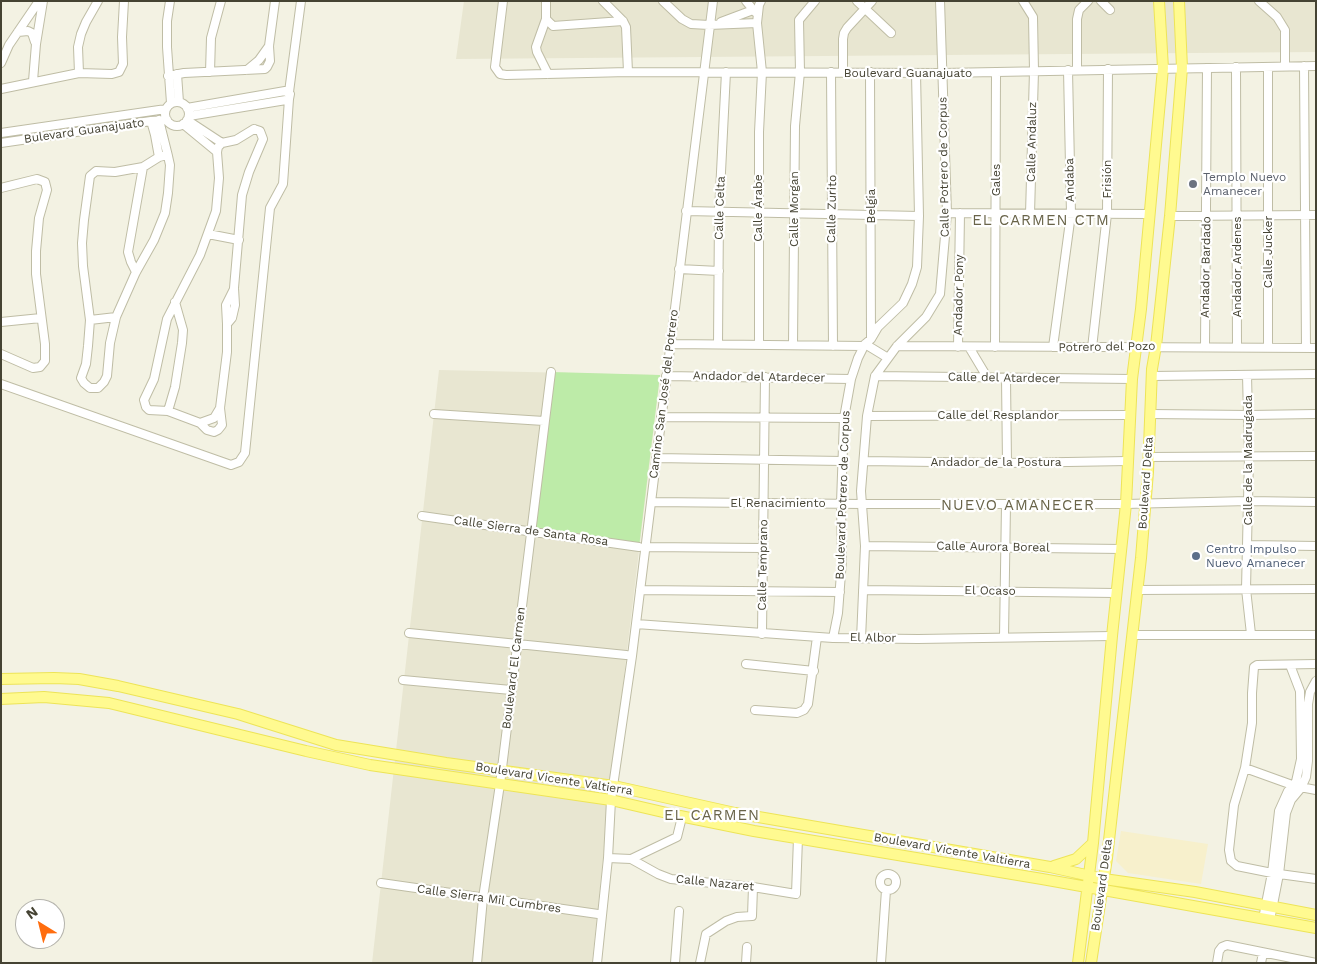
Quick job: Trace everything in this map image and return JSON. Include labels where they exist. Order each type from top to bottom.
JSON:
[{"type":"main road","name":"Boulevard Delta","points":[[1078,963],[1093,844],[1126,504],[1129,415],[1150,214],[1162,68],[1160,1]]},
{"type":"main road","name":"Boulevard Delta","points":[[1091,963],[1104,878],[1133,635],[1145,503],[1152,376],[1170,216],[1182,68],[1179,1]]},
{"type":"main road","name":"Boulevard Vicente Valtierra","points":[[1,679],[79,679],[118,686],[238,714],[336,745],[502,771],[614,786],[734,813],[1316,915]]},
{"type":"main road","points":[[1109,679],[1118,688],[1124,685],[1128,679]]},
{"type":"main road","name":"Boulevard Vicente Valtierra","points":[[1,700],[44,697],[109,704],[329,756],[412,772],[611,800],[682,817],[1316,928]]},
{"type":"main road","points":[[1103,732],[1108,728],[1114,727],[1121,740]]},
{"type":"main road","points":[[1050,867],[1076,859],[1093,844]]},
{"type":"main road","points":[[1106,858],[1113,870],[1125,881]]},
{"type":"main road","points":[[1081,936],[1094,938]]},
{"type":"street","points":[[1,62],[39,1]]},
{"type":"street","points":[[33,81],[36,44],[43,1]]},
{"type":"street","points":[[79,73],[78,47],[81,34],[98,1]]},
{"type":"street","points":[[1,89],[79,73],[117,73],[122,69],[124,1]]},
{"type":"street","points":[[170,1],[167,21],[168,76],[172,105],[222,143],[236,140],[254,129],[258,129],[262,134],[261,145],[249,172],[242,195],[234,288],[234,311],[227,324],[227,352],[220,408],[222,421],[221,428],[211,431],[200,423],[168,411],[149,410],[144,400],[154,379],[166,319],[200,255],[216,211],[219,164],[217,152],[186,117]]},
{"type":"street","points":[[210,72],[211,38],[221,1]]},
{"type":"street","points":[[168,76],[262,70],[268,67],[270,61],[269,46],[276,1]]},
{"type":"street","points":[[1,384],[231,465],[239,462],[245,453],[270,208],[282,184],[289,95],[301,1]]},
{"type":"street","name":"Boulevard Guanajuato","points":[[503,1],[495,63],[496,70],[500,74],[628,72],[940,73],[1316,66]]},
{"type":"street","points":[[546,1],[546,18],[536,52],[548,74]]},
{"type":"street","points":[[603,1],[624,21],[627,34],[628,72]]},
{"type":"street","points":[[663,1],[686,22],[697,25],[712,25],[756,16]]},
{"type":"street","name":"Camino San José del Potrero","points":[[596,963],[608,858],[611,800],[636,624],[642,547],[651,502],[686,211],[712,25],[713,1]]},
{"type":"street","points":[[746,1],[756,16]]},
{"type":"street","points":[[756,16],[761,1]]},
{"type":"street","name":"Calle Morgan","points":[[793,345],[795,126],[800,72],[799,20],[815,1]]},
{"type":"street","points":[[857,1],[891,33]]},
{"type":"street","points":[[843,72],[844,33],[872,1]]},
{"type":"street","name":"Calle Potrero de Corpus","points":[[861,639],[865,546],[860,504],[867,416],[875,376],[897,346],[926,317],[940,294],[947,213],[940,73],[940,1]]},
{"type":"street","name":"Calle Andaluz","points":[[1023,1],[1033,17],[1034,71],[1030,214]]},
{"type":"street","points":[[1077,70],[1077,19],[1079,10],[1088,1]]},
{"type":"street","points":[[1101,1],[1110,10]]},
{"type":"street","points":[[1259,1],[1277,16],[1286,30],[1285,66]]},
{"type":"street","points":[[712,25],[756,16]]},
{"type":"street","name":"Calle Árabe","points":[[756,16],[762,72],[758,213],[759,345]]},
{"type":"street","points":[[546,18],[553,26],[624,21]]},
{"type":"street","points":[[18,32],[28,31],[32,33],[36,44]]},
{"type":"street","points":[[1304,66],[1306,348]]},
{"type":"street","name":"Andador Ardenes","points":[[1236,67],[1236,347]]},
{"type":"street","name":"Calle Jucker","points":[[1268,67],[1268,348]]},
{"type":"street","name":"Andador Bardado","points":[[1204,347],[1207,215],[1207,68]]},
{"type":"street","name":"Frisión","points":[[1092,348],[1107,214],[1108,69]]},
{"type":"street","name":"Andaba","points":[[1053,348],[1071,214],[1068,70]]},
{"type":"street","name":"Calle Celta","points":[[718,344],[719,212],[726,72]]},
{"type":"street","name":"Calle Zurito","points":[[831,72],[833,346]]},
{"type":"street","name":"Belgia","points":[[867,343],[871,215],[870,72]]},
{"type":"street","name":"Boulevard Potrero de Corpus","points":[[833,638],[840,592],[844,418],[851,378],[867,343],[878,327],[903,303],[917,266],[920,72]]},
{"type":"street","name":"Gales","points":[[995,347],[996,72]]},
{"type":"street","points":[[159,157],[159,120],[172,105],[177,74]]},
{"type":"street","points":[[159,120],[174,125],[186,117],[234,99],[285,91],[289,95]]},
{"type":"street","points":[[186,117],[234,109],[289,95]]},
{"type":"street","points":[[234,99],[234,109]]},
{"type":"street","name":"Bulevard Guanajuato","points":[[1,133],[172,105]]},
{"type":"street","points":[[159,120],[168,156],[169,184],[165,214],[116,317],[110,342],[107,376],[102,386],[94,389],[87,386],[81,378],[87,358],[90,320],[82,243],[90,176],[96,171],[115,172],[142,167],[159,157],[168,156]]},
{"type":"street","name":"Bulevard Guanajuato","points":[[1,143],[159,120]]},
{"type":"street","points":[[217,152],[222,143]]},
{"type":"street","points":[[136,272],[128,252],[142,167]]},
{"type":"street","points":[[1,188],[37,179],[43,180],[48,190],[36,234],[36,274],[45,361],[40,368],[33,368],[1,354]]},
{"type":"street","points":[[686,211],[919,216]]},
{"type":"street","points":[[947,213],[1150,214]]},
{"type":"street","name":"Andador Pony","points":[[958,347],[960,213]]},
{"type":"street","points":[[1170,216],[1316,214]]},
{"type":"street","points":[[208,234],[239,240]]},
{"type":"street","points":[[679,269],[719,271]]},
{"type":"street","points":[[168,411],[175,387],[183,330],[175,302]]},
{"type":"street","points":[[90,320],[116,317]]},
{"type":"street","points":[[1,322],[42,318]]},
{"type":"street","points":[[671,344],[833,346],[867,343],[888,358]]},
{"type":"street","name":"Potrero del Pozo","points":[[897,346],[1316,348]]},
{"type":"street","points":[[969,347],[987,377]]},
{"type":"street","name":"Boulevard El Carmen","points":[[476,963],[502,771],[550,372]]},
{"type":"street","points":[[1152,376],[1316,374]]},
{"type":"street","name":"Calle de la Madrugada","points":[[1248,375],[1249,457],[1246,590],[1250,634]]},
{"type":"street","name":"Andador del Atardecer","points":[[666,376],[851,378]]},
{"type":"street","name":"Calle del Atardecer","points":[[875,376],[1132,379]]},
{"type":"street","name":"Calle Temprano","points":[[762,634],[765,377]]},
{"type":"street","points":[[1006,378],[1006,463]]},
{"type":"street","points":[[200,423],[214,418],[220,408]]},
{"type":"street","points":[[434,414],[544,421]]},
{"type":"street","points":[[1150,414],[1316,414]]},
{"type":"street","name":"Calle del Resplandor","points":[[867,416],[1129,415]]},
{"type":"street","points":[[661,417],[844,418]]},
{"type":"street","points":[[1148,457],[1316,456]]},
{"type":"street","points":[[656,458],[842,461]]},
{"type":"street","name":"Andador de la Postura","points":[[864,461],[1006,463],[1128,461]]},
{"type":"street","name":"El Renacimiento","points":[[651,502],[1126,504],[1248,501],[1316,502]]},
{"type":"street","points":[[1004,637],[1006,504]]},
{"type":"street","name":"Calle Sierra de Santa Rosa","points":[[422,516],[642,547]]},
{"type":"street","name":"Calle Aurora Boreal","points":[[865,546],[1122,549]]},
{"type":"street","points":[[1247,546],[1316,546]]},
{"type":"street","points":[[642,547],[763,548]]},
{"type":"street","points":[[1137,590],[1316,589]]},
{"type":"street","points":[[640,590],[840,592]]},
{"type":"street","name":"El Ocaso","points":[[863,590],[1116,593]]},
{"type":"street","name":"El Albor","points":[[636,624],[762,634],[861,639],[1112,636]]},
{"type":"street","points":[[409,633],[626,655]]},
{"type":"street","points":[[1133,635],[1316,635]]},
{"type":"street","points":[[755,710],[797,713],[804,710],[808,704],[814,671],[817,637]]},
{"type":"street","points":[[746,664],[814,671]]},
{"type":"street","points":[[1316,664],[1257,665],[1254,667],[1252,723],[1245,768],[1234,805],[1229,846],[1231,861],[1237,866],[1275,874],[1316,879]]},
{"type":"street","points":[[1290,665],[1300,691],[1301,759],[1298,787]]},
{"type":"street","points":[[403,680],[511,690]]},
{"type":"street","points":[[1266,919],[1286,813],[1298,787],[1306,777],[1308,762],[1308,704],[1310,692],[1316,681]]},
{"type":"street","points":[[1300,691],[1310,692]]},
{"type":"street","points":[[1245,768],[1298,787],[1316,790]]},
{"type":"street","points":[[631,859],[677,837],[682,817]]},
{"type":"street","name":"Calle Nazaret","points":[[608,858],[631,859],[671,879],[753,887],[796,894],[798,838]]},
{"type":"street","name":"Calle Sierra Mil Cumbres","points":[[381,883],[598,914]]},
{"type":"street","points":[[700,963],[706,934],[726,921],[737,917],[752,916],[753,887]]},
{"type":"street","points":[[881,963],[886,890]]},
{"type":"street","points":[[675,963],[679,911]]},
{"type":"street","points":[[1217,963],[1219,951],[1226,945],[1263,953],[1272,959],[1316,963]]},
{"type":"street","points":[[746,963],[747,947]]},
{"type":"street","points":[[1261,963],[1263,953]]},
{"type":"shaded area","points":[[464,1],[1316,1],[1316,52],[456,59]]},
{"type":"shaded area","points":[[439,370],[660,375],[611,785],[592,963],[372,963]]},
{"type":"shaded area","points":[[1121,831],[1208,844],[1201,884],[1128,873],[1116,861]]},
{"type":"green space","points":[[551,372],[660,375],[639,547],[530,531]]},
{"type":"place","name":"Templo Nuevo Amanecer","points":[[1193,184]]},
{"type":"place","name":"Centro Impulso Nuevo Amanecer","points":[[1196,556]]},
{"type":"district","name":"EL CARMEN CTM","points":[[1041,221]]},
{"type":"district","name":"NUEVO AMANECER","points":[[1018,506]]},
{"type":"district","name":"EL CARMEN","points":[[712,816]]}]
